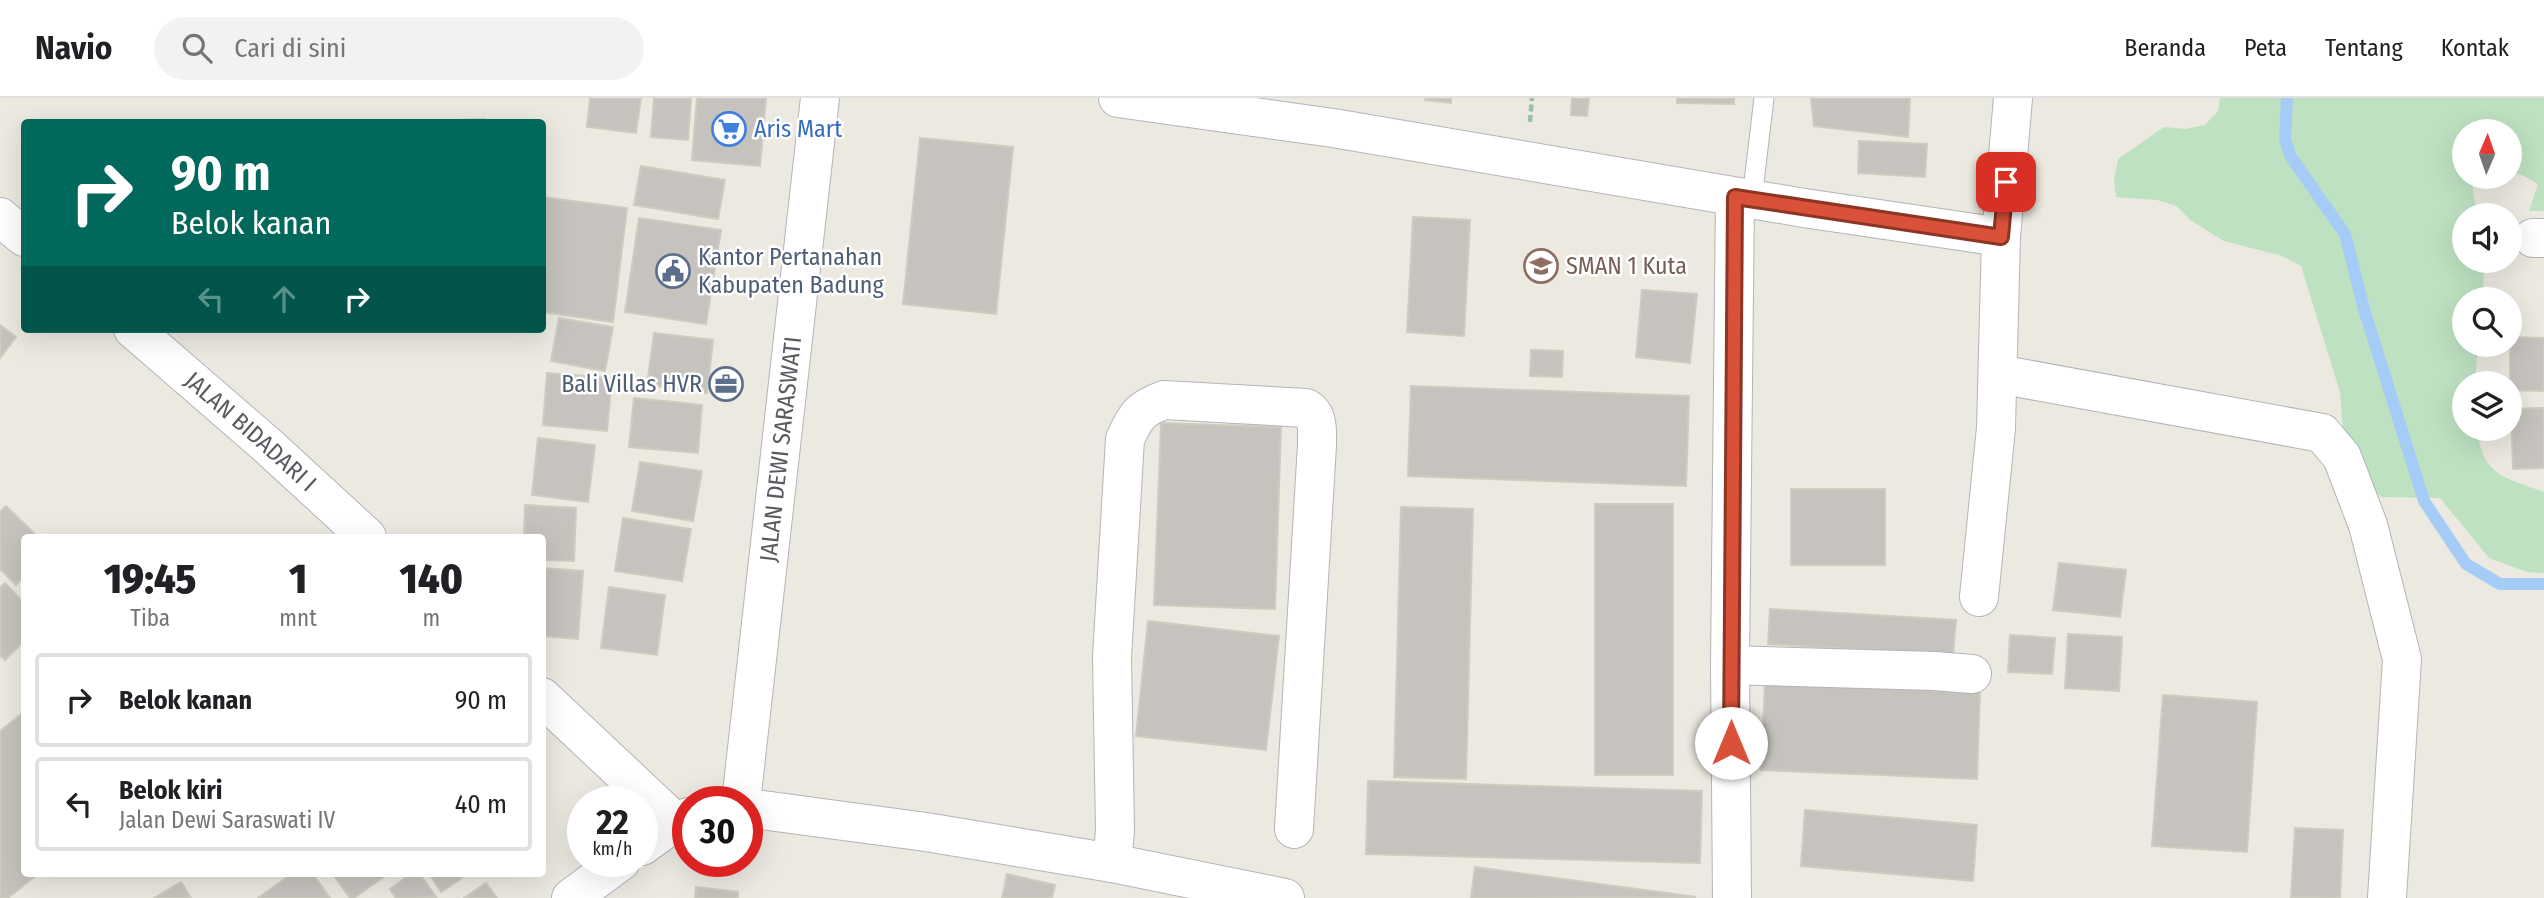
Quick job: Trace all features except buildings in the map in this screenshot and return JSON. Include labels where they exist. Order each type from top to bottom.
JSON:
[{"type":"street","name":"JALAN DEWI SARASWATI","points":[[743,786],[820,98]]},
{"type":"street","points":[[1118,98],[1332,128],[1744,198],[2001,237]]},
{"type":"street","points":[[1979,597],[1996,428],[2001,237],[2013,98]]},
{"type":"street","points":[[1732,898],[1730,665],[1744,198]]},
{"type":"street","points":[[0,217],[21,234]]},
{"type":"street","name":"JALAN BIDADARI I","points":[[138,333],[268,446],[364,534]]},
{"type":"street","points":[[1998,374],[2322,433],[2342,457],[2368,525],[2402,659],[2387,898]]},
{"type":"street","points":[[1112,863],[1115,831],[1112,657],[1125,439],[1144,407],[1164,400],[1306,408],[1312,412],[1315,419],[1317,446],[1294,829]]},
{"type":"street","points":[[1730,665],[1972,674]]},
{"type":"street","points":[[546,700],[672,810]]},
{"type":"street","points":[[763,810],[926,832],[1112,863],[1221,892],[1285,898]]},
{"type":"street","points":[[570,898],[599,877]]},
{"type":"lane","points":[[1744,198],[1764,98]]},
{"type":"green space","points":[[2220,98],[2544,98],[2544,211],[2529,211],[2538,184],[2522,175],[2522,119],[2452,119],[2452,189],[2473,189],[2475,203],[2452,203],[2452,273],[2484,273],[2483,287],[2452,287],[2452,357],[2477,357],[2476,371],[2452,371],[2452,441],[2479,441],[2485,457],[2498,473],[2544,492],[2544,573],[2527,572],[2489,558],[2440,498],[2382,497],[2366,486],[2343,430],[2340,392],[2301,266],[2282,256],[2224,241],[2190,220],[2177,206],[2157,200],[2116,197],[2114,180],[2118,159],[2164,127],[2185,129],[2205,125],[2218,111]]},
{"type":"waterway","points":[[2287,98],[2285,140],[2291,157],[2345,234],[2364,309],[2424,501],[2466,564],[2500,584],[2544,584]]},
{"type":"place","name":"Aris Mart","points":[[729,129]]},
{"type":"place","name":"SMAN 1 Kuta","points":[[1541,266]]},
{"type":"place","name":"Kantor Pertanahan Kabupaten Badung","points":[[673,271]]},
{"type":"place","name":"Bali Villas HVR","points":[[726,384]]},
{"type":"route","points":[[1731,743],[1735,197],[2001,237],[2006,182]]}]
